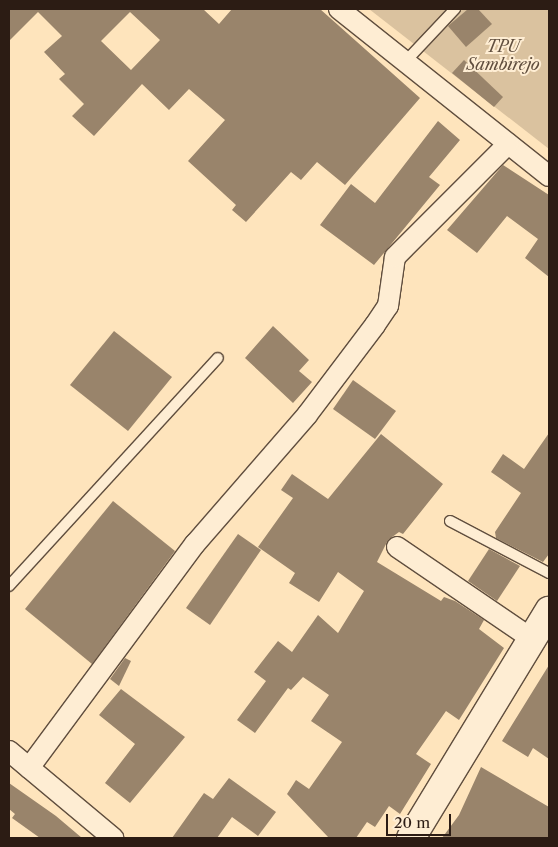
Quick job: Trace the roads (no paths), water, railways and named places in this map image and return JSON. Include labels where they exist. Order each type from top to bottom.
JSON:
[{"type":"main road","points":[[411,838],[549,611]]},
{"type":"street","points":[[339,9],[549,176]]},
{"type":"street","points":[[29,768],[195,544],[307,415],[375,325],[388,306],[395,258],[508,144]]},
{"type":"street","points":[[397,547],[532,639]]},
{"type":"street","points":[[9,752],[113,838]]},
{"type":"lane","points":[[405,62],[456,9]]},
{"type":"lane","points":[[9,586],[218,358]]},
{"type":"lane","points":[[450,521],[549,573]]},
{"type":"park label","name":"TPU Sambirejo","points":[[503,55]]}]
